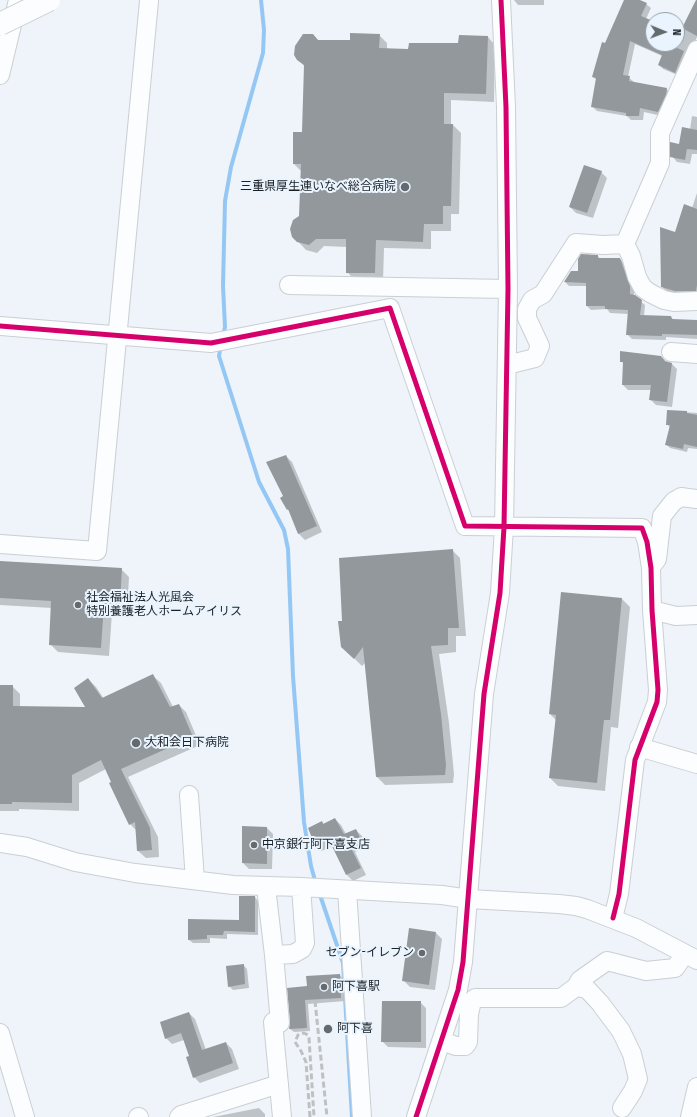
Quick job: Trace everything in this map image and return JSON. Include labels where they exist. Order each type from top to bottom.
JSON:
[{"type":"highway","points":[[0,24],[49,0]]},
{"type":"street","points":[[0,75],[18,0]]},
{"type":"street","points":[[416,1117],[458,990],[464,962],[484,694],[500,593],[504,527],[508,289],[506,107],[501,0]]},
{"type":"street","points":[[0,544],[97,551],[149,1]]},
{"type":"street","points":[[697,50],[660,133],[660,163],[625,244],[631,256],[637,277],[643,288],[664,300],[674,302],[697,301]]},
{"type":"street","points":[[507,365],[535,358],[540,346],[527,318],[527,309],[532,300],[543,294],[576,243],[603,245],[625,244]]},
{"type":"street","points":[[289,285],[508,289]]},
{"type":"street","points":[[0,326],[211,343],[390,308],[465,526],[642,528],[647,542],[651,568],[657,696],[635,760],[619,894],[613,918]]},
{"type":"street","points":[[671,352],[697,354]]},
{"type":"street","points":[[651,568],[657,559],[662,516],[674,501],[678,499],[697,499]]},
{"type":"street","points":[[652,610],[676,616],[697,615]]},
{"type":"street","points":[[639,747],[697,764]]},
{"type":"street","points":[[189,795],[195,880]]},
{"type":"street","points":[[0,843],[27,847],[75,862],[128,872],[233,885],[442,895],[570,905],[587,908],[613,918],[691,957],[675,968],[646,971],[607,961],[580,980],[576,987],[561,998],[475,998],[472,1001],[468,1042],[465,1046],[456,1046],[442,1041]]},
{"type":"street","points":[[266,886],[280,1023],[273,1022],[282,1117]]},
{"type":"street","points":[[274,955],[293,954],[302,949],[305,943],[314,888]]},
{"type":"street","points":[[347,890],[362,1117]]},
{"type":"street","points":[[576,987],[588,989],[600,1003],[621,1031],[632,1054],[638,1079],[633,1091],[622,1108]]},
{"type":"street","points":[[0,1033],[25,1117]]},
{"type":"street","points":[[179,1117],[181,1115],[279,1084]]},
{"type":"street","points":[[690,1117],[697,1087]]},
{"type":"street","points":[[690,1117],[697,1109]]},
{"type":"building","points":[[624,0],[640,0],[647,3],[641,16],[645,18],[645,48],[630,41],[623,75],[630,76],[629,81],[667,88],[666,95],[658,112],[640,108],[639,116],[626,116],[626,113],[591,107],[596,78],[592,77],[602,42],[605,43]]},
{"type":"building","points":[[697,0],[697,36],[685,30],[685,22]]},
{"type":"building","points":[[350,33],[380,34],[379,48],[408,49],[409,43],[458,43],[459,35],[488,36],[486,94],[444,93],[444,124],[453,124],[451,206],[443,206],[443,224],[424,224],[423,242],[376,240],[375,273],[346,273],[346,239],[316,239],[309,245],[297,242],[292,237],[290,229],[293,220],[299,216],[301,164],[293,164],[293,132],[302,132],[304,65],[297,60],[294,55],[295,46],[303,34],[313,34],[318,40],[350,40]]},
{"type":"building","points":[[655,52],[684,52],[675,73],[658,65],[662,55]]},
{"type":"building","points":[[682,127],[697,130],[697,150],[687,149],[685,160],[670,157],[670,142],[679,144]]},
{"type":"building","points":[[584,165],[602,171],[587,213],[569,207]]},
{"type":"building","points":[[684,204],[697,209],[696,291],[675,291],[661,287],[660,227],[675,232]]},
{"type":"building","points":[[581,254],[598,255],[598,258],[620,258],[630,286],[630,294],[635,295],[642,300],[640,315],[671,316],[672,319],[697,320],[697,335],[626,335],[628,310],[605,309],[605,306],[586,306],[586,283],[564,282],[571,271],[578,271],[578,259]]},
{"type":"building","points":[[620,351],[661,356],[665,361],[672,363],[667,402],[649,400],[651,385],[622,385],[623,362],[620,362]]},
{"type":"building","points":[[667,410],[687,411],[687,413],[697,415],[697,447],[684,444],[683,449],[665,445],[670,425],[666,425]]},
{"type":"building","points":[[286,455],[317,526],[298,534],[288,509],[287,510],[280,498],[283,496],[266,462]]},
{"type":"building","points":[[453,549],[459,628],[448,628],[448,645],[431,646],[441,714],[446,765],[445,775],[376,777],[363,647],[354,659],[341,647],[338,621],[342,621],[339,558]]},
{"type":"building","name":"社会福祉法人光風会 特別養護老人ホームアイリス","points":[[0,561],[122,568],[120,605],[104,604],[101,648],[49,645],[51,601],[0,598]]},
{"type":"building","points":[[561,592],[622,598],[610,720],[604,720],[597,783],[549,778],[556,715],[549,714]]},
{"type":"building","points":[[153,674],[170,707],[179,704],[193,737],[121,769],[150,828],[152,850],[137,851],[135,822],[129,825],[109,783],[111,782],[101,760],[72,775],[72,803],[12,802],[12,804],[0,804],[0,685],[13,685],[13,706],[85,707],[74,688],[88,678],[102,698]]},
{"type":"building","points":[[335,818],[344,834],[356,829],[361,840],[350,846],[361,868],[346,875],[329,840],[315,846],[308,828],[322,821],[323,824]]},
{"type":"building","name":"中京銀行阿下喜支店","points":[[242,826],[267,827],[267,864],[242,863]]},
{"type":"building","points":[[239,896],[255,896],[255,932],[224,931],[223,935],[207,935],[207,939],[188,940],[188,919],[239,920]]},
{"type":"building","points":[[409,928],[436,932],[429,985],[402,981]]},
{"type":"building","points":[[244,964],[245,984],[228,987],[226,966]]},
{"type":"building","points":[[340,974],[341,998],[305,1000],[307,1028],[289,1029],[290,1022],[287,988],[307,986],[306,976]]},
{"type":"building","points":[[382,1001],[421,1001],[421,1042],[381,1042]]},
{"type":"building","points":[[189,1012],[202,1050],[226,1042],[233,1063],[193,1078],[186,1057],[189,1056],[181,1033],[165,1039],[160,1022]]},
{"type":"waterway","points":[[223,336],[225,327],[223,286],[225,201],[231,167],[263,53],[264,30],[261,0]]},
{"type":"waterway","points":[[221,345],[219,356],[259,482],[284,530],[288,549],[293,676],[304,822],[311,866],[316,884]]},
{"type":"waterway","points":[[319,892],[343,963],[352,1117]]},
{"type":"railway","points":[[315,1001],[327,1117]]},
{"type":"railway","points":[[310,1117],[306,1062],[295,1042],[298,1035],[304,1033],[308,1035],[309,1038],[314,1117]]},
{"type":"cycle path","points":[[416,1117],[458,990],[463,962],[484,694],[500,593],[504,527],[508,289],[506,107],[501,0]]},
{"type":"cycle path","points":[[0,326],[211,343],[390,308],[465,526],[642,528],[647,542],[651,568],[652,610],[658,690],[657,702],[635,760],[619,894],[613,918]]},
{"type":"place","name":"三重県厚生連いなべ総合病院","points":[[405,187]]},
{"type":"place","name":"社会福祉法人光風会 特別養護老人ホームアイリス","points":[[78,605]]},
{"type":"place","name":"大和会日下病院","points":[[136,743]]},
{"type":"place","name":"中京銀行阿下喜支店","points":[[254,845]]},
{"type":"place","name":"セブン-イレブン","points":[[422,953]]},
{"type":"place","name":"阿下喜駅","points":[[324,987]]},
{"type":"place","name":"阿下喜","points":[[328,1029]]}]
